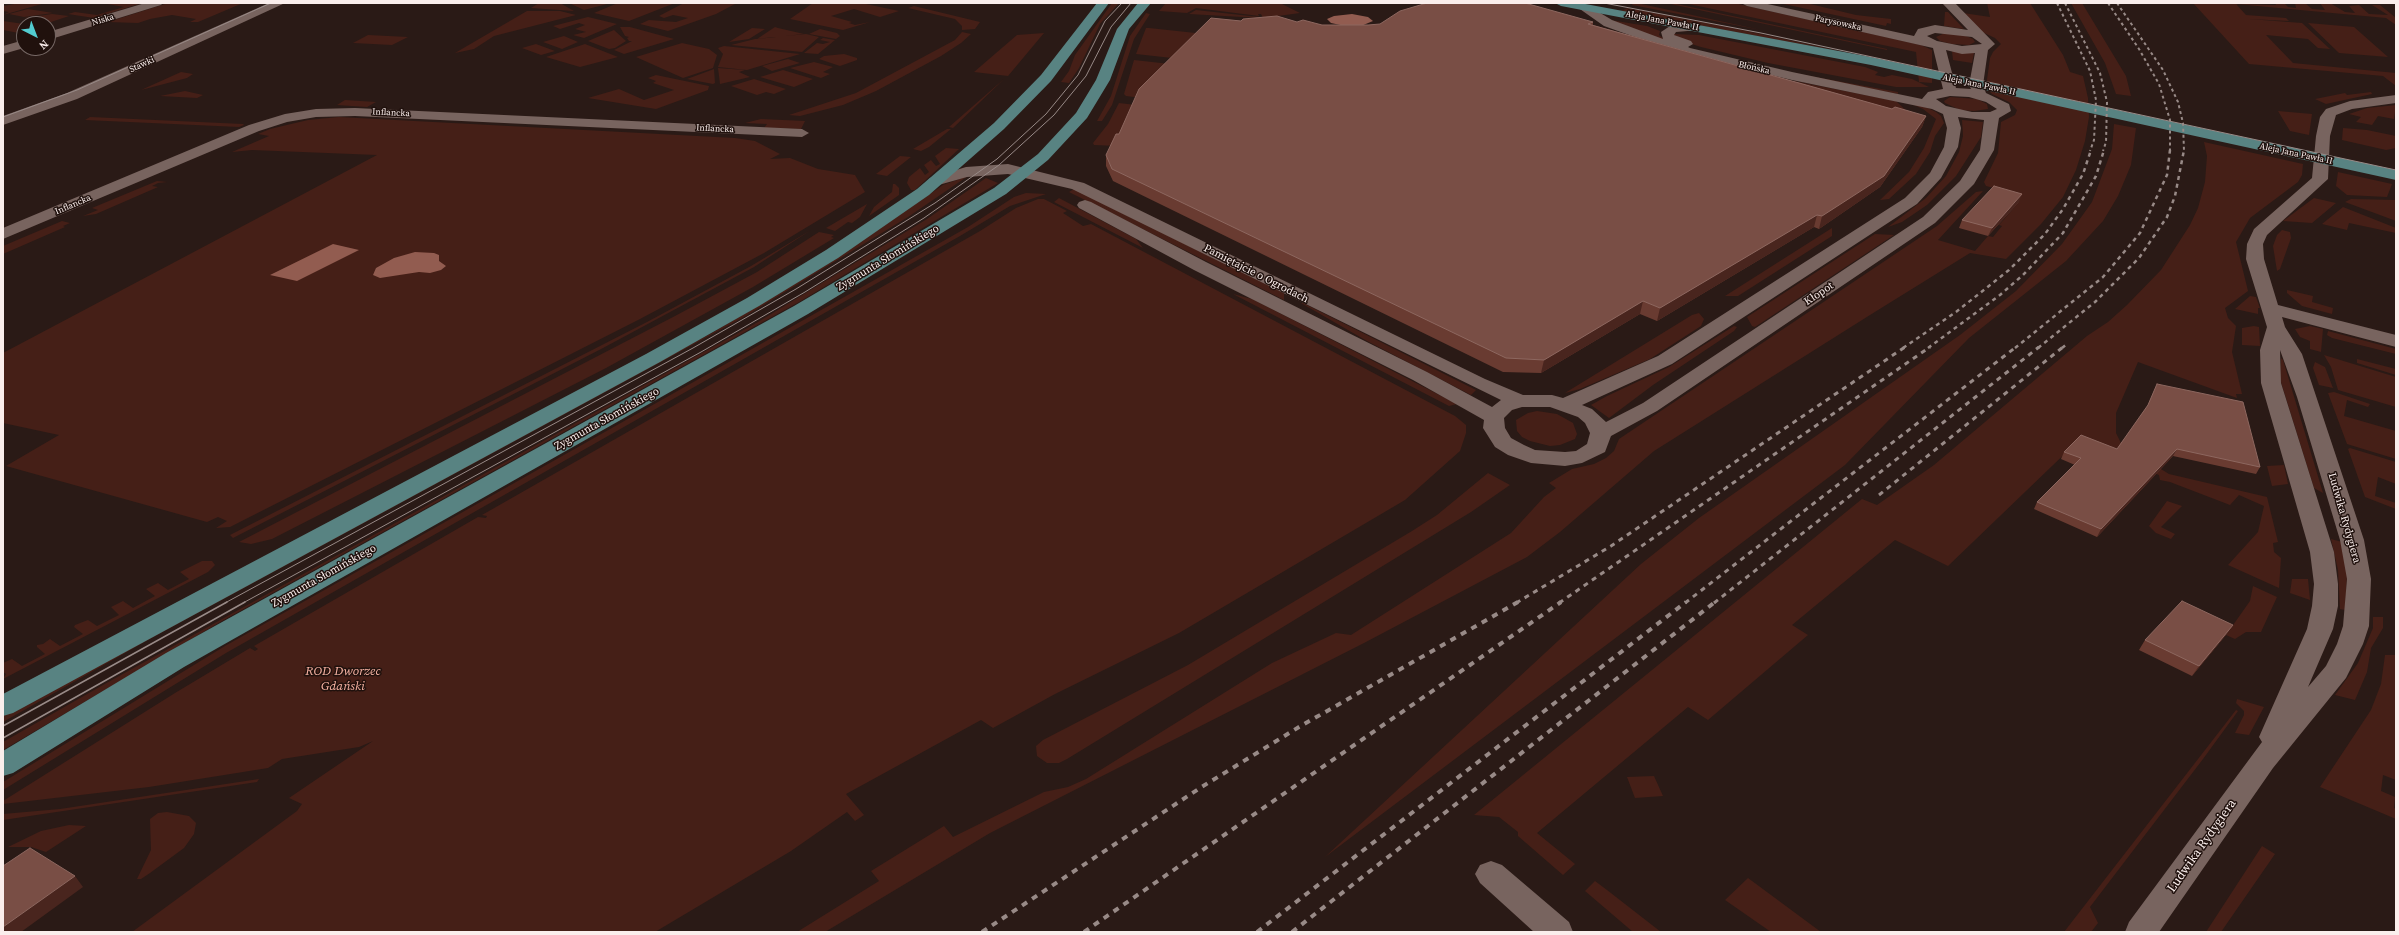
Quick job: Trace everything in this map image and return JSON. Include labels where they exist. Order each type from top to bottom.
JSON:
[{"type":"main road","points":[[3,706],[728,317],[851,242],[935,181],[1013,113],[1042,82],[1103,3]]},
{"type":"main road","name":"Zygmunta Słomińskiego","points":[[3,765],[201,645],[801,310],[975,206],[1020,176],[1055,145],[1092,101],[1106,73],[1123,29],[1133,15],[1145,3]]},
{"type":"main road","name":"Aleja Jana Pawła II","points":[[1561,3],[1877,57],[2361,161],[2396,175]]},
{"type":"main road","name":"Aleja Jana Pawła II","points":[[1813,38],[1877,57]]},
{"type":"main road","name":"Aleja Jana Pawła II","points":[[2361,161],[2396,162]]},
{"type":"street","name":"Niska","points":[[56,34],[157,3]]},
{"type":"street","name":"Stawki","points":[[3,111],[86,79],[258,3]]},
{"type":"street","name":"Stawki","points":[[3,121],[72,96],[279,3]]},
{"type":"street","name":"Parysowska","points":[[1747,3],[1930,40]]},
{"type":"street","name":"Parysowska","points":[[1769,3],[1930,40]]},
{"type":"street","points":[[1948,3],[1982,43],[1976,85],[1980,96]]},
{"type":"street","name":"Błońska","points":[[1583,7],[1608,23],[1686,51],[1792,76],[1933,100]]},
{"type":"street","points":[[1937,16],[1936,29],[1930,40],[1950,92]]},
{"type":"street","name":"Błońska","points":[[1695,27],[1674,29],[1666,34],[1685,44],[1752,62],[1933,100]]},
{"type":"street","points":[[1936,29],[1963,32],[1982,43]]},
{"type":"street","points":[[1930,40],[1962,50],[1982,43]]},
{"type":"street","points":[[3,50],[16,46]]},
{"type":"street","points":[[1950,92],[1980,96],[1995,101],[2004,107],[2004,111],[2000,114],[1992,116],[1972,116],[1950,112],[1933,100],[1950,92]]},
{"type":"street","name":"Ludwika Rydygiera","points":[[2141,932],[2263,760],[2337,671],[2350,644],[2356,626],[2359,579],[2352,540],[2308,397],[2292,354],[2273,318],[2255,259],[2255,244],[2260,233],[2320,179],[2323,136],[2327,116],[2331,112],[2350,104],[2396,99]]},
{"type":"street","name":"Inflancka","points":[[3,234],[254,128],[285,118],[316,113],[355,112],[802,133]]},
{"type":"street","points":[[1566,404],[1599,391],[1665,360],[1911,200],[1936,175],[1951,147],[1954,128],[1950,112]]},
{"type":"street","name":"Kłopot","points":[[1601,433],[1650,407],[1929,220],[1966,184],[1987,150],[1992,116]]},
{"type":"street","points":[[935,181],[958,174],[986,169],[974,148]]},
{"type":"street","name":"Pamiętajcie o Ogrodach","points":[[986,169],[998,176],[1020,176],[1067,182],[1101,197],[1478,384],[1520,401]]},
{"type":"street","name":"Pamiętajcie o Ogrodach","points":[[1020,176],[1080,202],[1200,266],[1420,376],[1494,417]]},
{"type":"street","points":[[2273,318],[2396,341]]},
{"type":"street","name":"Ludwika Rydygiera","points":[[2263,760],[2320,629],[2324,614],[2326,584],[2322,552],[2270,383],[2270,350],[2273,318]]},
{"type":"street","points":[[1520,401],[1552,401],[1566,404],[1590,416],[1601,433],[1597,446],[1582,456],[1565,459],[1550,459],[1531,456],[1503,442],[1494,428],[1494,417],[1505,406],[1520,401]]},
{"type":"street","points":[[2324,614],[2356,626]]},
{"type":"street","points":[[1490,874],[1557,932]]},
{"type":"green space","points":[[20,3],[45,3],[3,15],[9,12],[3,11],[3,6]]},
{"type":"green space","points":[[102,3],[139,4],[94,18],[68,14],[75,12],[97,15],[124,7]]},
{"type":"green space","points":[[168,3],[243,3],[198,22],[190,22],[196,19],[172,15],[138,23],[108,22]]},
{"type":"green space","points":[[539,3],[560,3],[574,11],[531,8]]},
{"type":"green space","points":[[569,3],[611,3],[584,10]]},
{"type":"green space","points":[[618,3],[675,3],[629,21],[594,13]]},
{"type":"green space","points":[[684,3],[735,4],[716,14],[668,31],[640,24],[649,20],[676,22],[688,18],[673,15],[664,18],[659,16]]},
{"type":"green space","points":[[813,3],[866,4],[899,11],[880,17],[854,9],[831,16],[852,22],[849,23],[855,25],[870,22],[843,30],[790,19]]},
{"type":"green space","points":[[1112,3],[1119,3],[1100,24],[1079,68],[1069,83],[1061,82],[1069,71],[1075,55]]},
{"type":"green space","points":[[1166,3],[1280,3],[1300,13],[1263,18],[1261,14],[1258,14],[1259,16],[1196,8],[1187,13],[1159,11]]},
{"type":"green space","points":[[1633,3],[1637,3],[1761,30],[1632,5]]},
{"type":"green space","points":[[1666,3],[1672,3],[1887,50]]},
{"type":"green space","points":[[1684,3],[1734,3],[1921,45],[1932,50],[1932,83],[1919,82],[1916,52]]},
{"type":"green space","points":[[1779,3],[1806,3],[1856,15],[1891,19],[1891,24],[1887,23],[1886,26]]},
{"type":"green space","points":[[1987,3],[2030,3],[2063,55],[2070,72],[2083,76],[2088,98],[2089,117],[2085,141],[2076,170],[2063,197],[2041,224],[2006,259],[1970,253],[1870,315],[1654,451],[1560,532],[1527,557],[1364,643],[990,833],[825,932],[797,932],[879,881],[871,871],[944,826],[953,837],[1044,792],[1068,787],[1086,779],[1272,663],[1336,633],[1351,635],[1511,533],[1544,497],[1556,488],[1549,483],[1572,469],[1594,464],[1606,458],[1614,451],[1619,439],[1937,226],[1976,192],[1983,191],[1938,240],[1975,251],[1988,236],[1993,237],[2002,226],[1999,225],[2019,202],[2013,193],[1986,186],[1984,182],[1998,153],[2001,122],[2015,115],[2017,110],[2009,102],[1992,94],[1986,87],[1990,58],[1993,52],[2001,44],[1995,38],[1982,32],[1963,13],[1990,17]]},
{"type":"green space","points":[[2071,3],[2082,3],[2126,76],[2131,96],[2116,94],[2105,63]]},
{"type":"green space","points":[[2193,3],[2236,4],[2246,15],[2286,18],[2289,21],[2249,19],[2302,23],[2330,49],[2318,48],[2308,39],[2266,35],[2293,63],[2396,73],[2396,86],[2383,76],[2249,64]]},
{"type":"green space","points":[[2275,3],[2284,3],[2288,7],[2296,8],[2295,3],[2305,3],[2312,9],[2325,10],[2320,3],[2330,3],[2345,12],[2355,13],[2349,6],[2359,5],[2369,14],[2388,15],[2372,5],[2380,5],[2396,18],[2396,25],[2386,18],[2237,4],[2276,5]]},
{"type":"green space","points":[[914,6],[980,22],[975,29],[962,30],[962,26],[955,19],[908,8]]},
{"type":"green space","points":[[1628,8],[1737,29],[1844,52],[1621,11]]},
{"type":"green space","points":[[28,9],[53,13],[31,16],[9,14]]},
{"type":"green space","points":[[1196,10],[1259,17],[1260,18],[1189,14]]},
{"type":"green space","points":[[527,11],[560,11],[576,15],[494,36],[474,49],[455,53]]},
{"type":"green space","points":[[1945,12],[1948,12],[1964,29],[1944,26]]},
{"type":"green space","points":[[1146,13],[1150,14],[1134,39],[1112,105],[1102,121],[1097,121],[1111,96],[1130,36]]},
{"type":"green space","points":[[52,14],[69,16],[56,20],[56,16],[38,16]]},
{"type":"green space","points":[[588,17],[617,24],[584,38],[573,35],[586,32],[575,29],[585,25],[579,23],[560,29],[553,26]]},
{"type":"green space","points":[[1610,20],[1647,26],[1660,31],[1659,35],[1664,39],[1689,48],[1766,68],[1898,92],[1898,94],[1764,68],[1687,49]]},
{"type":"green space","points":[[3,21],[16,23],[16,32],[3,30]]},
{"type":"green space","points":[[2308,23],[2354,27],[2388,57],[2339,53]]},
{"type":"green space","points":[[620,27],[630,27],[674,39],[624,54],[614,50],[632,41],[629,41],[627,38],[629,37],[625,36]]},
{"type":"green space","points":[[775,27],[778,28],[804,34],[757,39]]},
{"type":"green space","points":[[752,28],[765,29],[749,39],[729,42]]},
{"type":"green space","points":[[1146,28],[1205,34],[1181,59],[1136,54]]},
{"type":"green space","points":[[820,29],[837,33],[840,36],[836,39],[809,34]]},
{"type":"green space","points":[[614,30],[626,41],[615,48],[609,49],[588,41]]},
{"type":"green space","points":[[962,32],[971,34],[961,43],[941,56],[876,91],[843,105],[800,116],[789,115],[856,93],[955,40]]},
{"type":"green space","points":[[1044,33],[1008,76],[974,72],[1017,35]]},
{"type":"green space","points":[[1945,33],[1964,35],[1973,39],[1975,42],[1969,45],[1952,44],[1940,41],[1936,37]]},
{"type":"green space","points":[[806,34],[819,37],[802,52],[731,45],[755,39]]},
{"type":"green space","points":[[1673,34],[1699,35],[1865,67],[1878,72],[1875,75],[1884,77],[1892,75],[1912,79],[1929,87],[1896,87],[1768,63],[1701,47],[1679,40]]},
{"type":"green space","points":[[368,35],[408,37],[392,45],[353,43]]},
{"type":"green space","points":[[564,36],[578,42],[562,49],[543,42]]},
{"type":"green space","points":[[823,38],[835,40],[818,54],[804,53],[817,43],[823,44],[830,42],[820,40]]},
{"type":"green space","points":[[682,43],[709,49],[717,55],[713,68],[683,78],[636,57]]},
{"type":"green space","points":[[536,44],[555,51],[541,55],[522,48]]},
{"type":"green space","points":[[585,44],[618,57],[580,67],[546,57]]},
{"type":"green space","points":[[724,46],[800,54],[747,70],[718,67],[723,54],[718,48]]},
{"type":"green space","points":[[1952,51],[1974,53],[1972,63],[1953,60]]},
{"type":"green space","points":[[844,54],[857,58],[857,60],[840,66],[819,59],[824,56]]},
{"type":"green space","points":[[788,59],[800,63],[772,71],[762,66]]},
{"type":"green space","points":[[1134,60],[1179,65],[1142,98],[1126,96],[1124,94]]},
{"type":"green space","points":[[814,62],[833,67],[823,72],[830,74],[821,78],[790,68]]},
{"type":"green space","points":[[718,68],[745,70],[739,72],[750,77],[720,84]]},
{"type":"green space","points":[[714,69],[715,83],[713,84],[687,79]]},
{"type":"green space","points":[[783,70],[813,79],[794,87],[760,77]]},
{"type":"green space","points":[[181,72],[193,74],[187,78],[141,90]]},
{"type":"green space","points":[[656,75],[709,86],[708,90],[656,109],[588,98],[619,89],[644,100],[674,90],[653,83],[656,81],[648,78]]},
{"type":"green space","points":[[754,79],[786,89],[774,94],[766,92],[757,95],[731,86]]},
{"type":"green space","points":[[1004,79],[953,128],[949,127]]},
{"type":"green space","points":[[1784,81],[1794,81],[1896,101],[1913,117]]},
{"type":"green space","points":[[185,91],[203,95],[197,98],[160,96]]},
{"type":"green space","points":[[2371,92],[2372,94],[2326,104],[2315,99],[2345,93],[2347,95]]},
{"type":"green space","points":[[1950,97],[1977,99],[1987,104],[1988,109],[1974,111],[1960,110],[1945,103],[1944,101]]},
{"type":"green space","points":[[345,100],[376,102],[367,107],[337,105]]},
{"type":"green space","points":[[1907,102],[1920,104],[1936,112],[1941,116],[1944,123],[1935,136],[1930,152],[1916,174],[1889,199],[1880,200],[1909,172],[1924,148],[1936,119],[1923,109]]},
{"type":"green space","points":[[1119,103],[1136,105],[1118,146],[1094,145],[1093,143],[1108,124]]},
{"type":"green space","points":[[2396,105],[2394,119],[2378,116],[2372,125],[2356,122],[2361,117],[2349,114],[2367,108]]},
{"type":"green space","points":[[2278,111],[2312,114],[2309,135],[2290,131]]},
{"type":"green space","points":[[90,117],[244,125],[239,127],[85,120]]},
{"type":"green space","points":[[339,117],[735,138],[755,141],[780,154],[770,159],[790,158],[818,169],[855,175],[865,192],[764,253],[640,319],[230,527],[216,528],[227,521],[218,517],[207,522],[6,466],[59,435],[3,423],[3,353],[377,155],[252,150],[232,152],[269,136],[258,134],[270,129],[308,120]]},
{"type":"green space","points":[[761,119],[805,121],[801,129],[764,128],[767,124],[745,123]]},
{"type":"green space","points":[[1962,120],[1983,122],[1981,137],[1956,176],[1927,205],[1902,222],[1888,227],[1926,198],[1946,176],[1959,152],[1963,136]]},
{"type":"green space","points":[[2114,124],[2136,128],[2131,165],[2118,196],[2103,221],[2066,261],[1969,338],[1845,465],[1325,857],[1641,564],[1699,518],[1960,335],[2016,291],[2062,244],[2092,202],[2112,149]]},
{"type":"green space","points":[[2343,128],[2367,130],[2396,136],[2396,148],[2386,150],[2342,140]]},
{"type":"green space","points":[[947,129],[951,129],[929,147],[921,151],[913,149]]},
{"type":"green space","points":[[2204,142],[2303,164],[2302,175],[2298,182],[2250,218],[2236,242],[2248,291],[2225,308],[2228,318],[2236,326],[2232,352],[2242,394],[2236,394],[2237,398],[2138,362],[2116,413],[2116,433],[2122,445],[2169,474],[2267,497],[2278,542],[2273,543],[2274,552],[2281,558],[2279,588],[2228,565],[2258,532],[2264,506],[2239,495],[2230,505],[2170,482],[2160,480],[2159,475],[2077,442],[1948,566],[1895,540],[1792,625],[1808,635],[1708,720],[1688,707],[1537,833],[1575,864],[1563,875],[1518,836],[1518,832],[1499,817],[1474,815],[1862,499],[1877,505],[1934,465],[2087,336],[2108,322],[2127,305],[2161,270],[2190,225],[2198,208],[2205,182],[2207,156]]},
{"type":"green space","points":[[946,148],[959,149],[915,190],[911,190],[907,183],[909,177],[920,168],[925,175],[929,172],[924,165],[931,160],[936,166],[940,164],[935,156]]},
{"type":"green space","points":[[900,156],[911,157],[887,176],[876,174]]},
{"type":"green space","points":[[2338,172],[2392,184],[2387,197],[2347,195],[2336,186]]},
{"type":"green space","points":[[968,176],[908,217],[744,317],[148,640],[3,722],[3,716],[712,333],[831,262],[943,185]]},
{"type":"green space","points":[[986,178],[998,183],[799,302],[222,621],[3,750],[3,742],[103,685],[758,322],[927,219]]},
{"type":"green space","points":[[157,181],[167,182],[158,183],[152,186],[158,187],[96,214],[83,216],[98,210],[92,208]]},
{"type":"green space","points":[[893,184],[899,188],[899,195],[869,216],[874,207],[892,192]]},
{"type":"green space","points":[[1074,189],[1284,293],[1284,300],[1069,192]]},
{"type":"green space","points":[[1026,193],[1046,194],[1010,206],[960,236],[226,653],[3,790],[3,782],[225,646],[968,227],[1014,197]]},
{"type":"green space","points":[[1059,198],[1136,239],[1143,248],[1054,202]]},
{"type":"green space","points":[[2314,198],[2336,203],[2312,223],[2283,221]]},
{"type":"green space","name":"ROD Dworzec Gdański","points":[[1038,199],[1044,199],[1067,211],[1063,213],[1083,226],[1091,224],[1455,416],[1466,425],[1466,433],[1460,451],[1405,500],[1179,633],[1055,694],[993,728],[981,720],[846,794],[864,815],[855,821],[847,812],[791,851],[655,932],[132,932],[297,811],[302,804],[289,798],[373,741],[359,747],[282,759],[268,768],[149,787],[3,804],[3,801],[175,693],[250,648],[255,651],[258,649],[254,646],[478,517],[486,518],[487,516],[482,515],[980,231],[1016,208]]},
{"type":"green space","points":[[2351,199],[2396,200],[2396,221],[2345,202]]},
{"type":"green space","points":[[867,204],[860,217],[852,223],[848,222],[835,231],[826,228]]},
{"type":"green space","points":[[2343,207],[2396,228],[2396,233],[2349,223],[2347,230],[2322,224]]},
{"type":"green space","points":[[62,221],[70,223],[63,226],[65,227],[3,254],[3,246]]},
{"type":"green space","points":[[1832,228],[1832,236],[1738,296],[1725,296]]},
{"type":"green space","points":[[811,230],[754,267],[603,348],[233,538],[230,535],[647,322],[751,266]]},
{"type":"green space","points":[[2282,230],[2290,232],[2291,238],[2280,269],[2277,271],[2273,246],[2277,235]]},
{"type":"green space","points":[[819,232],[834,235],[831,237],[834,238],[753,287],[606,368],[272,539],[251,544],[239,542],[675,316],[757,272]]},
{"type":"green space","points":[[1875,234],[1894,235],[1755,327],[1752,326],[1747,317]]},
{"type":"green space","points":[[2287,290],[2313,296],[2312,302],[2333,308],[2332,314],[2302,306],[2287,293]]},
{"type":"green space","points":[[1233,294],[1252,299],[1457,404],[1449,406]]},
{"type":"green space","points":[[2250,296],[2256,297],[2260,308],[2258,308],[2258,314],[2235,309]]},
{"type":"green space","points":[[1301,303],[1476,390],[1471,395],[1367,341]]},
{"type":"green space","points":[[1699,313],[1704,319],[1701,326],[1650,359],[1580,389],[1565,393],[1692,315]]},
{"type":"green space","points":[[1734,326],[1737,327],[1734,331],[1653,385],[1609,418],[1591,405],[1669,367]]},
{"type":"green space","points":[[2254,326],[2259,327],[2260,346],[2242,345],[2242,328]]},
{"type":"green space","points":[[2310,326],[2323,329],[2321,352],[2310,349],[2310,341],[2300,337],[2295,329]]},
{"type":"green space","points":[[2328,331],[2396,349],[2396,354],[2332,338],[2327,335]]},
{"type":"green space","points":[[2324,355],[2396,377],[2396,407],[2338,390],[2331,367]]},
{"type":"green space","points":[[2281,358],[2283,360],[2323,493],[2314,488],[2280,379]]},
{"type":"green space","points":[[2357,359],[2396,369],[2396,375],[2357,363]]},
{"type":"green space","points":[[2315,362],[2325,367],[2333,388],[2319,385],[2313,368]]},
{"type":"green space","points":[[2334,392],[2370,404],[2368,407],[2347,400],[2344,416],[2396,431],[2396,459],[2347,444],[2328,393]]},
{"type":"green space","points":[[1537,411],[1557,414],[1573,423],[1577,434],[1575,439],[1560,445],[1550,446],[1530,441],[1522,437],[1517,431],[1516,420],[1528,413]]},
{"type":"green space","points":[[2350,448],[2396,462],[2396,484],[2378,477],[2375,496],[2396,503],[2396,509],[2365,497],[2348,449]]},
{"type":"green space","points":[[2284,465],[2288,484],[2272,486],[2267,466]]},
{"type":"green space","points":[[1488,473],[1510,485],[1471,512],[1067,759],[1059,763],[1047,763],[1037,756],[1036,746],[1043,740],[1188,665],[1412,531],[1437,515]]},
{"type":"green space","points":[[2167,501],[2182,506],[2161,527],[2175,534],[2171,539],[2156,533],[2149,526]]},
{"type":"green space","points":[[2331,539],[2342,542],[2347,575],[2345,610],[2340,609],[2338,570]]},
{"type":"green space","points":[[202,561],[212,561],[215,565],[208,572],[3,679],[6,674],[3,672],[3,663],[12,659],[22,666],[45,654],[37,647],[37,645],[43,644],[50,639],[60,646],[83,634],[74,627],[75,625],[88,620],[97,626],[119,615],[111,607],[123,601],[133,608],[155,596],[146,589],[158,583],[168,590],[189,579],[180,572]]},
{"type":"green space","points":[[2292,579],[2308,579],[2310,600],[2290,593]]},
{"type":"green space","points":[[2253,586],[2277,597],[2261,632],[2246,632],[2235,639],[2226,635],[2250,601]]},
{"type":"green space","points":[[2373,617],[2383,617],[2383,628],[2371,648],[2367,672],[2355,700],[2335,695],[2358,663],[2373,628]]},
{"type":"green space","points":[[2385,655],[2396,655],[2396,780],[2383,775],[2381,791],[2395,797],[2394,808],[2396,809],[2396,819],[2320,787],[2371,710],[2381,684]]},
{"type":"green space","points":[[2237,699],[2264,707],[2249,735],[2235,733],[2244,715],[2244,711],[2236,703]]},
{"type":"green space","points":[[2236,710],[2238,711],[2203,759],[2090,907],[2098,923],[2091,932],[2064,932]]},
{"type":"green space","points":[[1654,776],[1663,796],[1635,798],[1627,777]]},
{"type":"green space","points":[[259,779],[257,782],[3,820],[3,814],[60,809]]},
{"type":"green space","points":[[167,812],[189,816],[196,823],[194,834],[184,848],[141,879],[137,879],[151,850],[150,819],[158,813]]},
{"type":"green space","points":[[69,825],[86,826],[46,852],[31,847],[8,847],[41,831]]},
{"type":"green space","points":[[2262,846],[2275,854],[2221,932],[2206,932]]},
{"type":"green space","points":[[1748,878],[1821,932],[1771,932],[1725,900]]},
{"type":"green space","points":[[1595,881],[1661,932],[1633,932],[1585,891]]},
{"type":"shaded area","points":[[1352,14],[1368,17],[1373,21],[1361,26],[1345,26],[1331,23],[1327,19],[1334,16]]},
{"type":"shaded area","points":[[333,244],[359,250],[297,281],[270,275]]},
{"type":"shaded area","points":[[415,252],[434,253],[439,255],[439,261],[446,266],[441,270],[430,273],[419,272],[380,278],[373,275],[376,268],[394,258]]},
{"type":"building","points":[[1427,3],[1525,3],[1593,22],[1588,24],[1892,109],[1895,107],[1926,116],[1884,176],[1822,216],[1817,215],[1660,308],[1643,301],[1544,360],[1506,358],[1112,169],[1106,155],[1116,134],[1119,134],[1139,89],[1211,18],[1241,21],[1243,19],[1277,16],[1297,22],[1303,20],[1322,25],[1368,25],[1380,24],[1400,11]]},
{"type":"building","points":[[1994,186],[2022,194],[1992,228],[1962,220]]},
{"type":"building","points":[[2157,384],[2243,402],[2260,467],[2177,449],[2101,529],[2037,502],[2081,458],[2064,452],[2081,435],[2117,449],[2148,405]]},
{"type":"building","points":[[2182,601],[2233,625],[2199,666],[2145,640]]},
{"type":"building","points":[[30,848],[75,876],[3,927],[3,866]]},
{"type":"tram line","points":[[3,117],[77,90],[271,3]]},
{"type":"tram line","points":[[225,603],[693,348],[796,289],[935,203],[997,159],[1046,114],[1078,75],[1105,21],[1122,3]]},
{"type":"tram line","points":[[243,603],[701,352],[805,292],[924,218],[999,165],[1054,115],[1086,76],[1111,27],[1131,3]]},
{"type":"tram line","points":[[1604,3],[1761,33],[2396,170]]},
{"type":"tram line","points":[[3,726],[227,602]]},
{"type":"tram line","points":[[3,738],[245,602]]},
{"type":"railway","points":[[2057,3],[2090,71],[2096,100],[2094,140],[2090,151]]},
{"type":"railway","points":[[2065,3],[2100,73],[2107,102],[2106,142],[2103,151]]},
{"type":"railway","points":[[2108,3],[2139,49],[2159,84],[2170,120],[2170,150]]},
{"type":"railway","points":[[2117,3],[2163,70],[2178,102],[2183,123],[2184,150]]},
{"type":"railway","points":[[1903,348],[1956,312],[2009,270],[2045,234],[2063,209],[2083,174],[2091,150]]},
{"type":"railway","points":[[1928,348],[2000,295],[2023,275],[2063,233],[2096,176],[2104,150]]},
{"type":"railway","points":[[2015,348],[2103,277],[2140,233],[2167,175],[2170,150]]},
{"type":"railway","points":[[2038,348],[2095,302],[2139,258],[2167,217],[2175,196],[2184,150]]},
{"type":"railway","points":[[2062,348],[2068,343]]},
{"type":"railway","points":[[1516,603],[1611,546],[1905,347]]},
{"type":"railway","points":[[1559,603],[1930,347]]},
{"type":"railway","points":[[1685,603],[2016,347]]},
{"type":"railway","points":[[1714,603],[2039,347]]},
{"type":"railway","points":[[1879,495],[2063,347]]},
{"type":"railway","points":[[982,932],[1200,788],[1299,727],[1518,602]]},
{"type":"railway","points":[[1084,932],[1561,602]]},
{"type":"railway","points":[[1257,932],[1686,602]]},
{"type":"railway","points":[[1292,932],[1715,602]]}]
